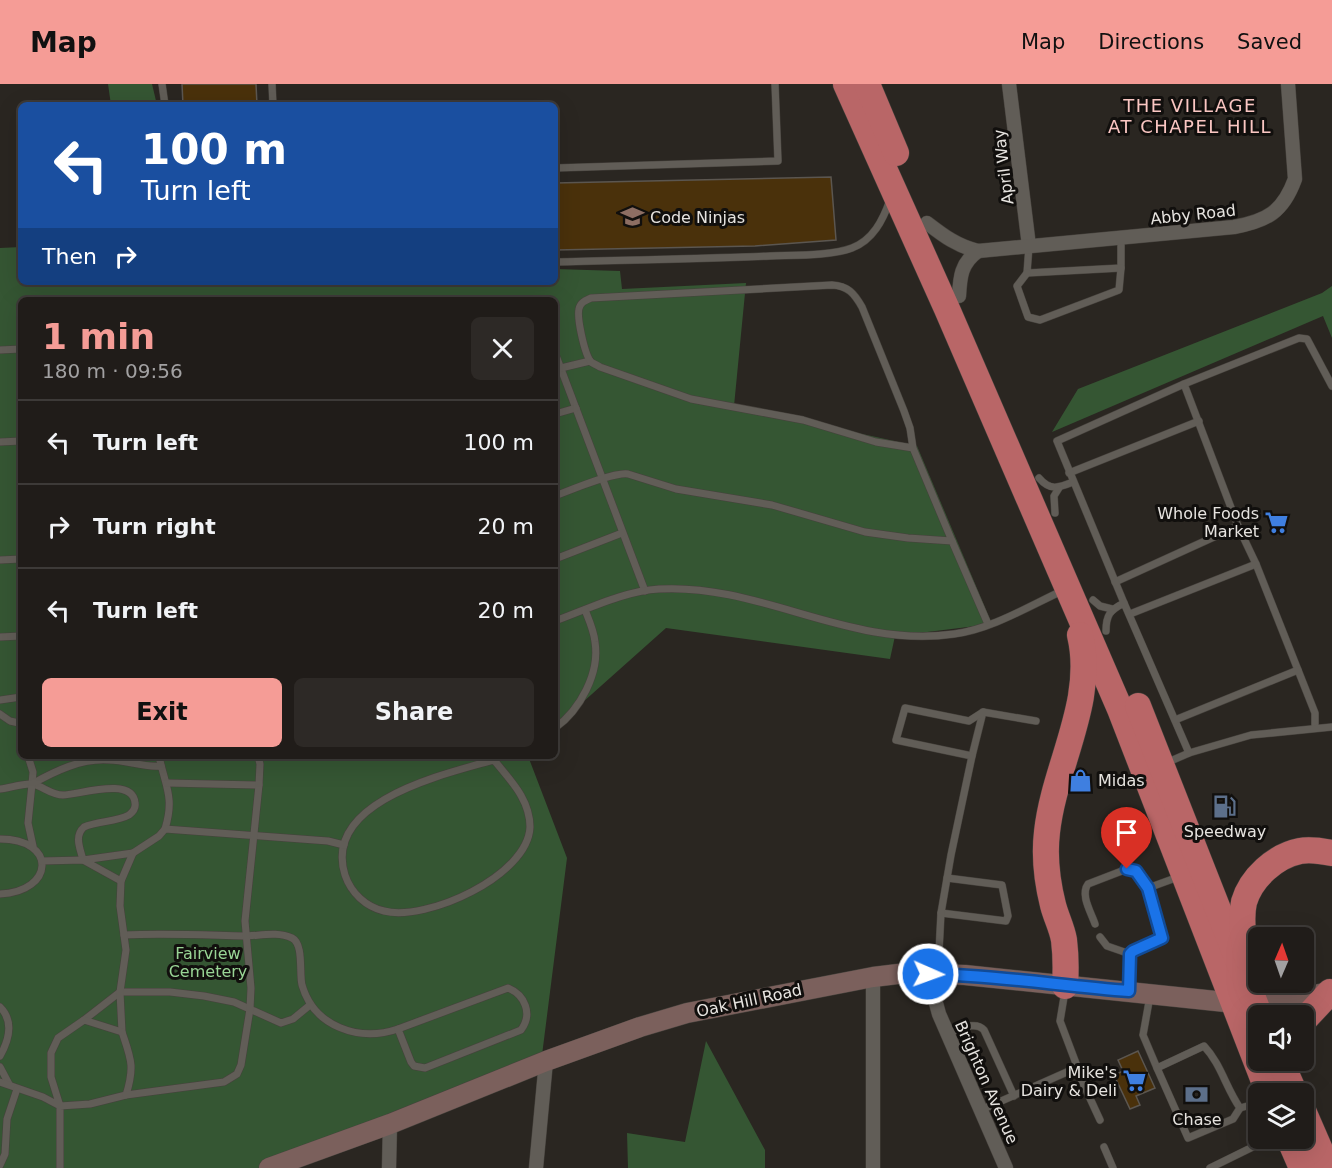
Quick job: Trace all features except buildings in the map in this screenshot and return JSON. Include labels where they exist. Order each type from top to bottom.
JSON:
[{"type":"highway","points":[[846,84],[1068,588],[1120,709],[1186,875],[1249,1005]]},
{"type":"highway","points":[[867,84],[959,297],[1051,493],[1104,613],[1249,1005]]},
{"type":"highway","points":[[1065,986],[1067,961],[1053,906],[1046,863],[1047,832],[1052,806],[1084,687],[1083,649],[1068,588]]},
{"type":"highway","points":[[1250,1005],[1244,940],[1244,903],[1250,890],[1259,875],[1269,865],[1285,856],[1299,851],[1332,853]]},
{"type":"highway","points":[[1314,1009],[1331,991]]},
{"type":"highway","points":[[1314,1136],[1328,1168]]},
{"type":"highway","points":[[1294,1149],[1302,1168]]},
{"type":"street","name":"April Way","points":[[1009,84],[1029,246]]},
{"type":"street","name":"Abby Road","points":[[927,223],[953,243],[978,251],[1257,223],[1280,209],[1295,179],[1288,84]]},
{"type":"street","points":[[959,297],[961,275],[965,263],[978,251]]},
{"type":"street","name":"Oak Hill Road","points":[[269,1168],[390,1124],[546,1061],[640,1027],[687,1013],[873,976],[906,973],[1016,979],[1065,986],[1150,993],[1248,1007]]},
{"type":"street","name":"Brighton Avenue","points":[[933,974],[939,1014],[1006,1168]]},
{"type":"street","points":[[873,976],[873,1168]]},
{"type":"street","name":"Oak Hill Road","points":[[1261,1005],[1331,991]]},
{"type":"street","points":[[536,1168],[546,1061]]},
{"type":"street","points":[[388,1168],[390,1124]]},
{"type":"lane","points":[[162,84],[165,102]]},
{"type":"lane","points":[[272,84],[273,102]]},
{"type":"lane","points":[[558,168],[778,161],[775,84]]},
{"type":"lane","points":[[558,262],[816,254],[851,249],[867,240],[884,217],[893,189]]},
{"type":"lane","points":[[1029,246],[1027,273],[1017,286],[1028,317],[1040,320],[1119,290],[1121,238]]},
{"type":"lane","points":[[1027,273],[1121,268]]},
{"type":"lane","points":[[913,448],[876,442],[802,420],[692,399],[600,367],[590,361],[577,315],[579,307],[591,298],[839,286],[854,293],[862,307],[904,411],[910,428],[913,448],[988,624]]},
{"type":"lane","points":[[1189,753],[1114,582],[1057,441],[1184,384],[1299,338],[1307,339],[1332,386]]},
{"type":"lane","points":[[0,350],[18,349]]},
{"type":"lane","points":[[558,360],[645,591]]},
{"type":"lane","points":[[561,368],[590,361]]},
{"type":"lane","points":[[1184,384],[1239,526],[1316,713],[1315,728]]},
{"type":"lane","points":[[558,413],[576,408]]},
{"type":"lane","points":[[1069,472],[1199,421]]},
{"type":"lane","points":[[0,442],[18,441]]},
{"type":"lane","points":[[558,495],[622,473],[676,489],[772,505],[865,532],[952,541]]},
{"type":"lane","points":[[1051,493],[1073,482]]},
{"type":"lane","points":[[1114,582],[1239,526]]},
{"type":"lane","points":[[558,558],[622,532]]},
{"type":"lane","points":[[0,560],[18,559]]},
{"type":"lane","points":[[1130,614],[1256,564]]},
{"type":"lane","points":[[558,620],[621,597],[645,591],[670,589],[724,594],[850,628],[883,634],[931,636],[957,634],[988,624],[1068,588]]},
{"type":"lane","points":[[1104,613],[1124,603]]},
{"type":"lane","points":[[558,726],[576,708],[592,671],[595,641],[585,610]]},
{"type":"lane","points":[[0,637],[18,636]]},
{"type":"lane","points":[[1175,720],[1298,669]]},
{"type":"lane","points":[[0,700],[18,697]]},
{"type":"lane","points":[[972,756],[896,740],[904,708],[969,721],[983,712],[1004,714],[1036,722]]},
{"type":"lane","points":[[933,974],[947,878],[983,712]]},
{"type":"lane","points":[[0,714],[18,724]]},
{"type":"lane","points":[[1162,765],[1189,753],[1251,735],[1332,727]]},
{"type":"lane","points":[[29,759],[33,772],[27,823],[33,846]]},
{"type":"lane","points":[[42,861],[83,860],[133,853],[159,836],[165,829],[170,813],[170,792],[160,759]]},
{"type":"lane","points":[[0,1082],[43,1097],[60,1106],[90,1104],[126,1095],[224,1082],[237,1074],[241,1065],[250,1009],[251,988],[245,921],[255,836],[259,785],[258,759]]},
{"type":"lane","points":[[494,759],[424,780],[390,796],[364,815],[349,831],[342,861],[345,876],[358,897],[383,911],[396,913],[426,908],[459,897],[483,885],[506,869],[518,856],[529,834],[528,812],[523,797],[498,759]]},
{"type":"lane","points":[[0,789],[32,784],[54,772],[94,760],[118,761],[149,768],[161,766]]},
{"type":"lane","points":[[167,783],[259,785]]},
{"type":"lane","points":[[32,784],[55,794],[64,795],[110,788],[121,789],[134,798],[136,804],[131,814],[90,824],[80,831],[78,837],[83,860],[121,881]]},
{"type":"lane","points":[[165,829],[328,841],[344,845]]},
{"type":"lane","points":[[0,839],[19,840],[33,846],[42,861],[42,872],[32,885],[16,892],[0,894]]},
{"type":"lane","points":[[126,1095],[131,1060],[122,1032],[120,992],[126,950],[120,906],[121,881],[133,853]]},
{"type":"lane","points":[[1095,924],[1084,894],[1088,884],[1127,869],[1136,871],[1148,888],[1162,938],[1130,954],[1129,991]]},
{"type":"lane","points":[[1148,888],[1186,875]]},
{"type":"lane","points":[[941,913],[1006,921],[1008,916],[1002,885],[947,878]]},
{"type":"lane","points":[[124,935],[160,933],[281,935],[293,939],[300,947],[299,975],[310,1005],[326,1021],[343,1030],[359,1034],[385,1034],[398,1029],[508,988],[521,996],[527,1016],[525,1025],[516,1032],[425,1068],[414,1066],[411,1062],[398,1029]]},
{"type":"lane","points":[[1100,937],[1107,946],[1130,954]]},
{"type":"lane","points":[[1065,986],[1060,1021],[1076,1068],[1100,1120]]},
{"type":"lane","points":[[60,1168],[60,1106],[51,1077],[51,1053],[58,1038],[120,992],[192,994],[234,1002],[281,1023],[293,1019],[310,1005]]},
{"type":"lane","points":[[1150,993],[1143,1035],[1188,1138],[1233,1119],[1240,1108],[1248,1106]]},
{"type":"lane","points":[[0,1006],[8,1017],[9,1024],[8,1036],[0,1056]]},
{"type":"lane","points":[[84,1020],[122,1032]]},
{"type":"lane","points":[[948,1033],[974,1025],[980,1026],[984,1030],[1014,1095]]},
{"type":"lane","points":[[1157,1068],[1204,1046],[1215,1057],[1230,1094],[1240,1108]]},
{"type":"lane","points":[[0,1067],[9,1084]]},
{"type":"lane","points":[[981,1110],[1076,1068]]},
{"type":"lane","points":[[0,1165],[5,1154],[7,1119],[17,1089]]},
{"type":"lane","points":[[1104,1147],[1113,1168]]},
{"type":"lane","points":[[1210,1168],[1249,1149]]},
{"type":"green space","points":[[108,84],[152,84],[156,102],[111,102]]},
{"type":"green space","name":"Fairview Cemetery","points":[[18,247],[18,285],[558,285],[558,269],[620,271],[622,289],[746,283],[734,406],[917,446],[992,624],[895,636],[890,659],[666,628],[558,724],[558,297],[18,297],[18,759],[529,759],[567,858],[541,1063],[264,1168],[0,1168],[0,248]]},
{"type":"green space","points":[[1332,286],[1332,338],[1323,316],[1052,432],[1078,389],[1322,293]]},
{"type":"green space","points":[[706,1041],[765,1150],[765,1168],[628,1168],[627,1133],[685,1142]]},
{"type":"place","name":"Code Ninjas","points":[[632,217]]},
{"type":"place","name":"Whole Foods Market","points":[[1277,522]]},
{"type":"place","name":"Midas","points":[[1080,780]]},
{"type":"place","name":"Speedway","points":[[1225,806]]},
{"type":"place","name":"Mike's Dairy & Deli","points":[[1135,1081]]},
{"type":"place","name":"Chase","points":[[1197,1094]]},
{"type":"district","name":"THE VILLAGE AT CHAPEL HILL","points":[[1190,116]]},
{"type":"route","points":[[928,974],[1016,979],[1129,991],[1130,954],[1162,938],[1148,888],[1136,871],[1127,869]]}]
